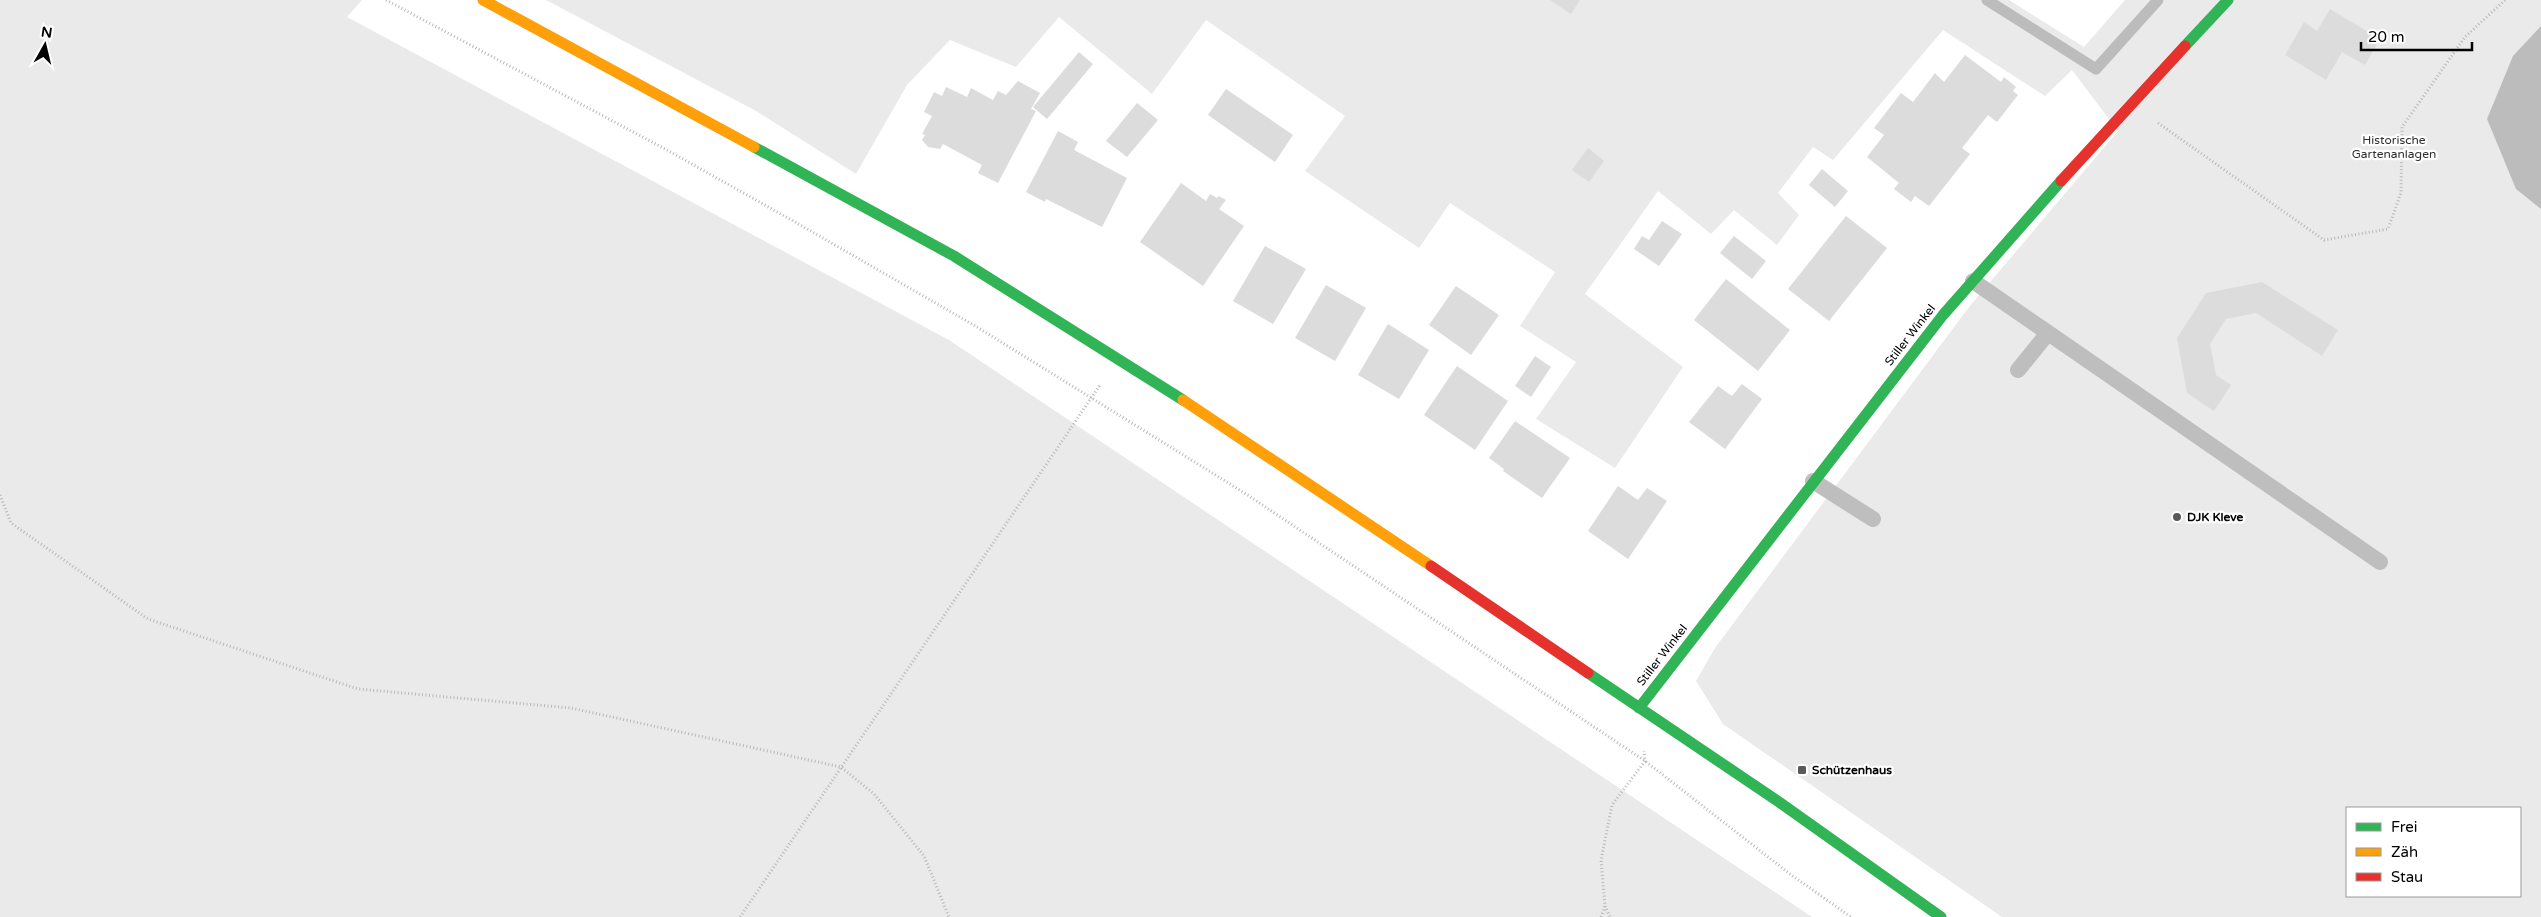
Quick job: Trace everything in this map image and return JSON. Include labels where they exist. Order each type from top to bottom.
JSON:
[{"type":"main road","points":[[483,0],[954,256],[1117,357],[1357,516],[1779,802],[1941,917]]},
{"type":"main road","name":"Stiller Winkel","points":[[1639,708],[1813,481],[1973,281],[2130,103],[2228,0]]},
{"type":"lane","points":[[1973,281],[2380,562]]},
{"type":"lane","points":[[2018,370],[2048,333]]},
{"type":"lane","points":[[1813,481],[1873,519]]},
{"type":"path","points":[[386,0],[668,150],[977,327],[1243,492],[1645,761],[1783,868],[1851,917]]},
{"type":"path","points":[[2130,103],[2324,240],[2388,228],[2401,193],[2402,127],[2464,37],[2505,0]]},
{"type":"path","points":[[740,917],[1092,398],[1117,357]]},
{"type":"path","points":[[0,495],[11,523],[148,619],[358,690],[571,708],[841,767],[874,794],[924,856],[949,917]]},
{"type":"path","points":[[1610,917],[1605,906],[1601,860],[1612,805],[1645,761]]},
{"type":"path","points":[[1601,917],[1605,906]]},
{"type":"green space","points":[[0,0],[362,0],[347,17],[949,340],[1812,917],[0,917]]},
{"type":"green space","name":"Historische Gartenanlagen","points":[[546,0],[2009,0],[2084,47],[2125,0],[2541,0],[2541,917],[2002,917],[1723,724],[1696,681],[1715,648],[1969,307],[2118,131],[2072,70],[2045,96],[1943,30],[1833,160],[1813,147],[1778,193],[1799,215],[1777,245],[1734,210],[1711,234],[1658,191],[1585,294],[1683,367],[1615,468],[1536,419],[1576,362],[1520,326],[1555,272],[1450,203],[1419,248],[1305,171],[1345,116],[1206,20],[1152,94],[1059,17],[1016,67],[950,40],[907,85],[856,174],[756,111]]},
{"type":"shaded area","points":[[2541,26],[2541,209],[2516,189],[2487,119],[2513,56]]},
{"type":"building","points":[[1550,0],[1580,0],[1571,14]]},
{"type":"building","points":[[2330,9],[2380,39],[2365,65],[2342,52],[2326,80],[2285,55],[2304,22],[2317,31]]},
{"type":"building","points":[[1079,52],[1093,64],[1047,119],[1033,107]]},
{"type":"building","points":[[1965,55],[2001,82],[2004,77],[2016,87],[2013,91],[2018,95],[1997,122],[1988,115],[1962,148],[1970,154],[1929,206],[1915,196],[1911,202],[1894,189],[1899,183],[1867,157],[1884,135],[1874,128],[1901,93],[1913,102],[1935,73],[1944,82]]},
{"type":"building","points":[[1018,81],[1040,93],[1031,109],[1036,111],[998,183],[978,173],[982,165],[943,144],[940,149],[928,147],[922,140],[925,135],[922,134],[932,116],[924,112],[934,92],[942,96],[946,87],[967,97],[971,88],[993,100],[998,91],[1006,95]]},
{"type":"building","points":[[1226,89],[1293,135],[1275,162],[1208,115]]},
{"type":"building","points":[[1137,103],[1158,120],[1127,157],[1106,141]]},
{"type":"building","points":[[1058,131],[1078,142],[1074,150],[1127,178],[1102,227],[1046,199],[1045,202],[1026,192]]},
{"type":"building","points":[[1588,148],[1604,161],[1589,182],[1572,170]]},
{"type":"building","points":[[1822,169],[1848,191],[1835,207],[1809,185]]},
{"type":"building","points":[[1181,183],[1206,201],[1210,194],[1226,200],[1219,209],[1244,226],[1203,286],[1140,242]]},
{"type":"building","points":[[1846,216],[1887,248],[1829,321],[1788,289]]},
{"type":"building","points":[[1662,221],[1682,234],[1659,266],[1634,249],[1642,236],[1649,240]]},
{"type":"building","points":[[1734,236],[1766,261],[1752,279],[1720,253]]},
{"type":"building","points":[[1265,246],[1306,269],[1273,324],[1233,301]]},
{"type":"building","points":[[1726,279],[1790,330],[1758,371],[1694,320]]},
{"type":"building","points":[[2262,282],[2338,330],[2322,356],[2256,313],[2226,319],[2210,344],[2216,375],[2231,385],[2214,411],[2187,393],[2177,338],[2206,293]]},
{"type":"building","points":[[1326,285],[1366,308],[1335,361],[1295,338]]},
{"type":"building","points":[[1456,286],[1499,315],[1471,355],[1429,325]]},
{"type":"building","points":[[1388,324],[1429,350],[1399,399],[1358,375]]},
{"type":"building","points":[[1535,356],[1551,367],[1531,397],[1515,386]]},
{"type":"building","points":[[1457,366],[1508,401],[1475,450],[1424,415]]},
{"type":"building","points":[[1742,384],[1762,399],[1725,449],[1689,422],[1718,386],[1732,396]]},
{"type":"building","points":[[1515,421],[1570,458],[1542,498],[1503,471],[1504,469],[1489,458]]},
{"type":"building","points":[[1618,486],[1638,500],[1647,488],[1667,501],[1628,559],[1588,531]]},
{"type":"waterway","points":[[1987,0],[2096,69],[2158,0]]},
{"type":"traffic: fast","points":[[2185,46],[2228,0]]},
{"type":"traffic: fast","points":[[754,147],[954,256],[1183,400]]},
{"type":"traffic: fast","points":[[1639,708],[1943,315],[2061,181]]},
{"type":"traffic: fast","points":[[1588,673],[1779,802],[1941,917]]},
{"type":"traffic: slow","points":[[483,0],[754,147]]},
{"type":"traffic: slow","points":[[1183,400],[1431,566]]},
{"type":"traffic: jam","points":[[2061,181],[2185,46]]},
{"type":"traffic: jam","points":[[1431,566],[1588,673]]},
{"type":"place","name":"DJK Kleve","points":[[2177,517]]},
{"type":"place","name":"Schützenhaus","points":[[1802,770]]}]
